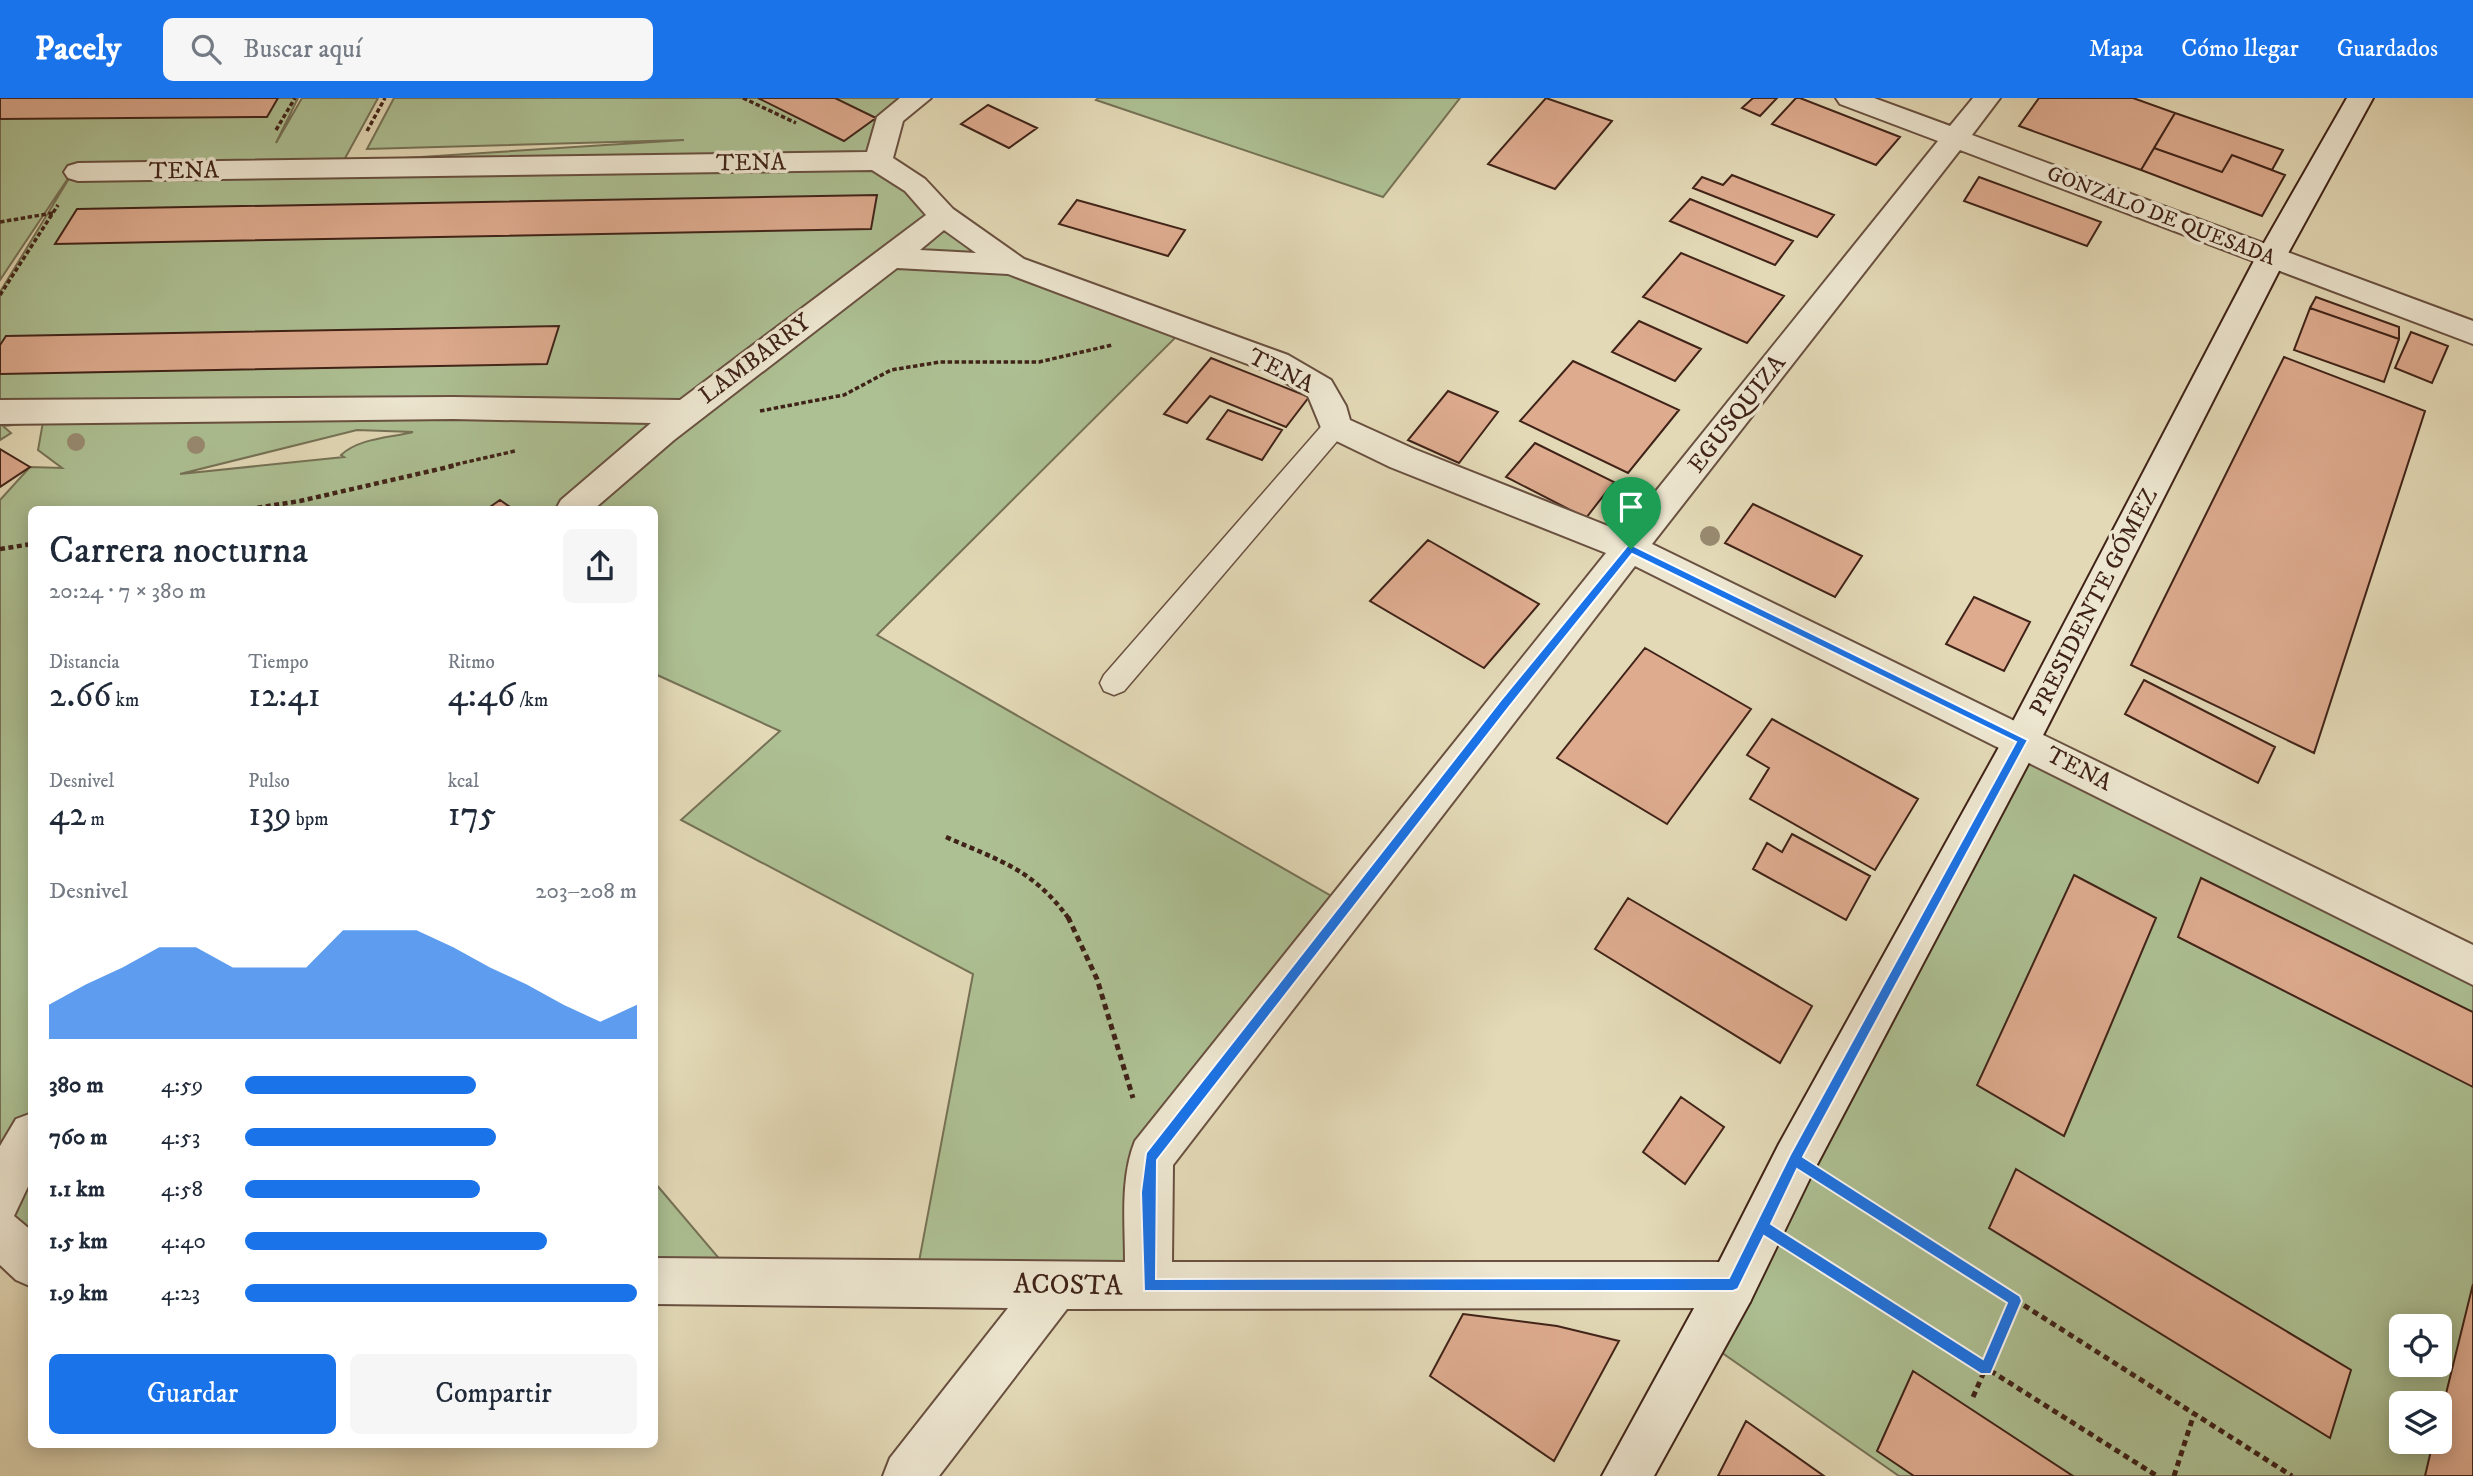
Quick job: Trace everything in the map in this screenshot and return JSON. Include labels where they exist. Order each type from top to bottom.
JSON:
[{"type":"street","points":[[878,161],[891,117],[918,98]]},
{"type":"street","name":"GONZALO DE QUESADA","points":[[1849,98],[2473,333]]},
{"type":"street","name":"EGUSQUIZA","points":[[1151,1157],[1505,704],[1631,549],[1987,98]]},
{"type":"street","name":"PRESIDENTE GÓMEZ","points":[[1627,1476],[1733,1284],[1795,1160],[2022,740],[2271,257],[2360,98]]},
{"type":"street","name":"TENA","points":[[78,172],[878,161],[915,185],[943,216],[1014,265],[1277,363],[1320,388],[1330,406],[1335,427],[1402,458],[1631,549],[2022,740],[2473,966]]},
{"type":"street","name":"LAMBARRY","points":[[576,506],[623,462],[685,412],[827,303],[893,258],[943,216]]},
{"type":"street","points":[[893,258],[1014,265]]},
{"type":"street","points":[[0,412],[440,408],[685,412]]},
{"type":"street","points":[[0,1199],[20,1152],[28,1141]]},
{"type":"street","points":[[1149,1286],[1148,1192],[1151,1157]]},
{"type":"street","points":[[0,1233],[28,1260]]},
{"type":"street","name":"ACOSTA","points":[[658,1281],[1149,1286],[1733,1284]]},
{"type":"street","points":[[908,1476],[1056,1284]]},
{"type":"lane","points":[[1114,682],[1335,427]]},
{"type":"path","points":[[0,295],[78,172]]},
{"type":"path","points":[[0,222],[52,213]]},
{"type":"path","points":[[757,412],[844,395],[891,370],[940,362],[1039,362],[1184,329]]},
{"type":"path","points":[[268,506],[525,449]]},
{"type":"path","points":[[0,549],[28,545]]},
{"type":"path","points":[[946,837],[1034,878],[1074,922],[1107,1010],[1151,1157]]},
{"type":"path","points":[[1795,1160],[2292,1476]]},
{"type":"path","points":[[1762,1227],[2157,1476]]},
{"type":"path","points":[[1973,1397],[2015,1301]]},
{"type":"path","points":[[2174,1476],[2194,1414]]},
{"type":"green space","points":[[0,98],[298,98],[276,143],[302,98],[378,98],[343,162],[684,140],[367,149],[394,98],[918,98],[891,117],[878,161],[1014,266],[1184,329],[877,635],[1347,905],[1151,1157],[1149,1286],[915,1283],[973,974],[681,820],[780,731],[658,675],[658,506],[28,506],[28,1244],[0,1229],[0,500],[30,467],[62,468],[38,450],[43,422],[3,426],[11,433],[0,440],[0,292],[79,162],[0,280]],"holes":[[[357,430],[413,432],[375,439],[348,449],[341,455],[344,457],[180,474]]]},
{"type":"green space","points":[[1460,98],[1383,197],[1096,100]]},
{"type":"green space","points":[[2031,744],[2473,959],[2473,1476],[1899,1476],[1695,1334]]},
{"type":"green space","points":[[658,1187],[739,1282],[658,1281]]},
{"type":"building","points":[[0,98],[278,98],[267,117],[0,119]]},
{"type":"building","points":[[758,98],[835,98],[876,118],[844,141]]},
{"type":"building","points":[[1546,98],[1612,121],[1555,189],[1488,164]]},
{"type":"building","points":[[1753,98],[1777,98],[1760,116],[1742,108]]},
{"type":"building","points":[[1796,98],[1900,137],[1876,165],[1772,124]]},
{"type":"building","points":[[2039,98],[2133,98],[2175,113],[2141,170],[2019,126]]},
{"type":"building","points":[[988,105],[1037,128],[1009,148],[961,124]]},
{"type":"building","points":[[2175,113],[2283,150],[2272,170],[2232,155],[2222,172],[2154,148]]},
{"type":"building","points":[[2154,148],[2222,172],[2232,155],[2285,175],[2262,216],[2141,170]]},
{"type":"building","points":[[1732,175],[1834,215],[1817,237],[1693,188],[1702,177],[1723,185]]},
{"type":"building","points":[[1979,177],[2101,222],[2087,246],[1964,201]]},
{"type":"building","points":[[877,195],[871,229],[55,244],[77,209]]},
{"type":"building","points":[[1690,199],[1793,241],[1775,265],[1670,221]]},
{"type":"building","points":[[1077,200],[1185,230],[1168,256],[1059,224]]},
{"type":"building","points":[[1681,253],[1784,296],[1747,343],[1643,297]]},
{"type":"building","points":[[2316,297],[2399,327],[2399,339],[2310,308]]},
{"type":"building","points":[[2310,308],[2399,339],[2384,382],[2294,350]]},
{"type":"building","points":[[1639,321],[1701,349],[1675,381],[1612,352]]},
{"type":"building","points":[[559,326],[547,364],[0,374],[0,345],[6,336]]},
{"type":"building","points":[[2411,332],[2448,346],[2432,383],[2395,368]]},
{"type":"building","points":[[2284,357],[2425,411],[2314,753],[2131,665]]},
{"type":"building","points":[[1211,358],[1309,397],[1286,427],[1210,396],[1187,423],[1164,414]]},
{"type":"building","points":[[1573,361],[1679,410],[1628,473],[1520,421]]},
{"type":"building","points":[[1448,391],[1498,412],[1459,463],[1408,440]]},
{"type":"building","points":[[1228,410],[1282,430],[1262,460],[1207,439]]},
{"type":"building","points":[[1535,443],[1614,482],[1586,518],[1506,477]]},
{"type":"building","points":[[0,449],[30,467],[0,487]]},
{"type":"building","points":[[500,500],[509,506],[491,506]]},
{"type":"building","points":[[1753,504],[1862,556],[1835,597],[1725,543]]},
{"type":"building","points":[[1428,540],[1539,604],[1484,668],[1370,601]]},
{"type":"building","points":[[1974,597],[2030,622],[2004,671],[1946,644]]},
{"type":"building","points":[[1645,648],[1751,709],[1667,824],[1557,758]]},
{"type":"building","points":[[2144,680],[2275,747],[2258,783],[2125,714]]},
{"type":"building","points":[[1772,719],[1918,799],[1875,870],[1750,799],[1769,768],[1747,755]]},
{"type":"building","points":[[1792,834],[1870,876],[1846,920],[1753,869],[1767,843],[1782,852]]},
{"type":"building","points":[[2074,875],[2156,918],[2064,1136],[1977,1085]]},
{"type":"building","points":[[2201,878],[2473,1012],[2473,1087],[2178,937]]},
{"type":"building","points":[[1628,898],[1812,1006],[1780,1063],[1595,949]]},
{"type":"building","points":[[1681,1097],[1724,1127],[1685,1184],[1643,1152]]},
{"type":"building","points":[[2016,1169],[2351,1370],[2330,1438],[1989,1228]]},
{"type":"building","points":[[2473,1284],[2473,1476],[2425,1476],[2430,1454],[2452,1454],[2452,1391],[2447,1391]]},
{"type":"building","points":[[1463,1314],[1557,1326],[1619,1341],[1554,1461],[1430,1376]]},
{"type":"building","points":[[1913,1371],[2073,1476],[1914,1476],[1877,1451]]},
{"type":"building","points":[[1746,1421],[1824,1476],[1718,1476]]},
{"type":"route","points":[[1631,549],[1505,704],[1151,1157],[1148,1192],[1149,1286],[1733,1284],[1795,1160],[2015,1301],[1986,1369],[1762,1227],[1795,1160],[2022,740],[1631,549]]}]
